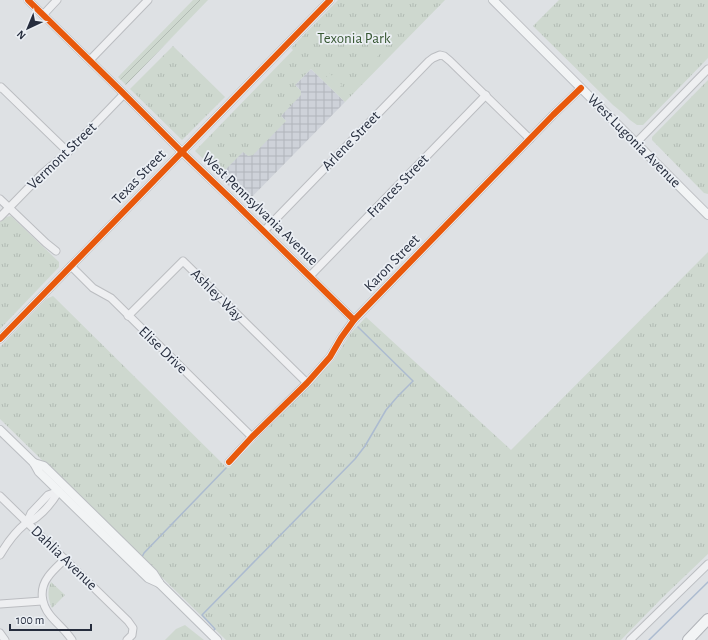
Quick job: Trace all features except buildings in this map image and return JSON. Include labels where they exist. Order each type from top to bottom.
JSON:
[{"type":"highway","points":[[688,640],[708,619]]},
{"type":"main road","name":"West Lugonia Avenue","points":[[493,0],[708,215]]},
{"type":"main road","points":[[0,430],[34,463],[39,472],[148,578],[160,584]]},
{"type":"main road","points":[[34,463],[44,466],[154,573],[160,584],[217,640]]},
{"type":"main road","points":[[59,491],[67,492],[100,524],[106,527]]},
{"type":"street","name":"West Pennsylvania Avenue","points":[[28,0],[354,320]]},
{"type":"street","points":[[43,15],[57,0]]},
{"type":"street","points":[[90,60],[148,0]]},
{"type":"street","name":"Texas Street","points":[[0,338],[330,0]]},
{"type":"street","name":"Arlene Street","points":[[264,231],[433,58],[440,55],[444,56],[486,95]]},
{"type":"street","points":[[636,143],[708,70]]},
{"type":"street","points":[[0,88],[1,87],[68,152]]},
{"type":"street","name":"Karon Street","points":[[229,462],[307,383],[330,357],[354,320],[581,88]]},
{"type":"street","name":"Vermont Street","points":[[0,218],[42,174],[68,152],[124,94]]},
{"type":"street","points":[[486,95],[530,139]]},
{"type":"street","name":"Frances Street","points":[[310,276],[486,95]]},
{"type":"street","points":[[0,199],[56,251]]},
{"type":"street","name":"Ashley Way","points":[[128,316],[183,261],[307,383]]},
{"type":"street","name":"Elise Drive","points":[[71,266],[90,285],[111,298],[252,437]]},
{"type":"street","points":[[0,555],[7,544],[27,522],[36,519],[54,501],[59,491]]},
{"type":"street","name":"Dahlia Avenue","points":[[0,496],[128,621],[133,628],[132,635],[127,640]]},
{"type":"street","points":[[65,559],[48,577],[43,587],[42,601],[50,615],[67,632],[72,640]]},
{"type":"street","points":[[630,640],[708,564]]},
{"type":"street","points":[[0,604],[42,601]]},
{"type":"street","points":[[0,633],[5,640]]},
{"type":"shaded area","points":[[311,69],[345,102],[246,203],[219,176],[243,151],[286,121],[281,116],[301,91],[295,85]]},
{"type":"green space","points":[[193,0],[208,0],[126,85],[118,77]]},
{"type":"green space","name":"Texonia Park","points":[[338,0],[445,0],[345,102],[311,69],[295,85],[301,91],[301,95],[281,116],[286,121],[253,155],[248,156],[243,152],[220,175],[195,151],[293,50],[291,48]]},
{"type":"green space","points":[[559,0],[708,0],[708,58],[643,125],[637,125],[613,105],[533,26]]},
{"type":"green space","points":[[378,41],[386,48],[375,59],[368,52]]},
{"type":"green space","points":[[173,46],[225,97],[182,140],[130,89]]},
{"type":"green space","points":[[325,69],[342,85],[339,88],[322,72]]},
{"type":"green space","points":[[708,80],[708,194],[704,193],[652,140],[652,137]]},
{"type":"green space","points":[[11,216],[59,262],[59,267],[0,329],[0,222],[5,217]]},
{"type":"green space","points":[[708,252],[708,554],[621,640],[226,640],[0,419],[0,347],[46,299],[53,296],[226,467],[229,468],[334,360],[350,334],[366,317],[511,450]]},
{"type":"green space","points":[[51,582],[65,595],[52,608],[48,595]]},
{"type":"green space","points":[[185,625],[204,640],[165,640],[176,629]]},
{"type":"waterway","points":[[213,631],[215,629],[202,615],[355,459],[365,446],[386,410],[413,381],[358,327]]},
{"type":"waterway","points":[[142,557],[144,553],[226,468]]},
{"type":"waterway","points":[[649,640],[708,582]]},
{"type":"cycle path","points":[[28,0],[354,320]]},
{"type":"cycle path","points":[[0,339],[330,0]]},
{"type":"cycle path","points":[[229,462],[307,383],[330,357],[354,320],[581,88]]}]
